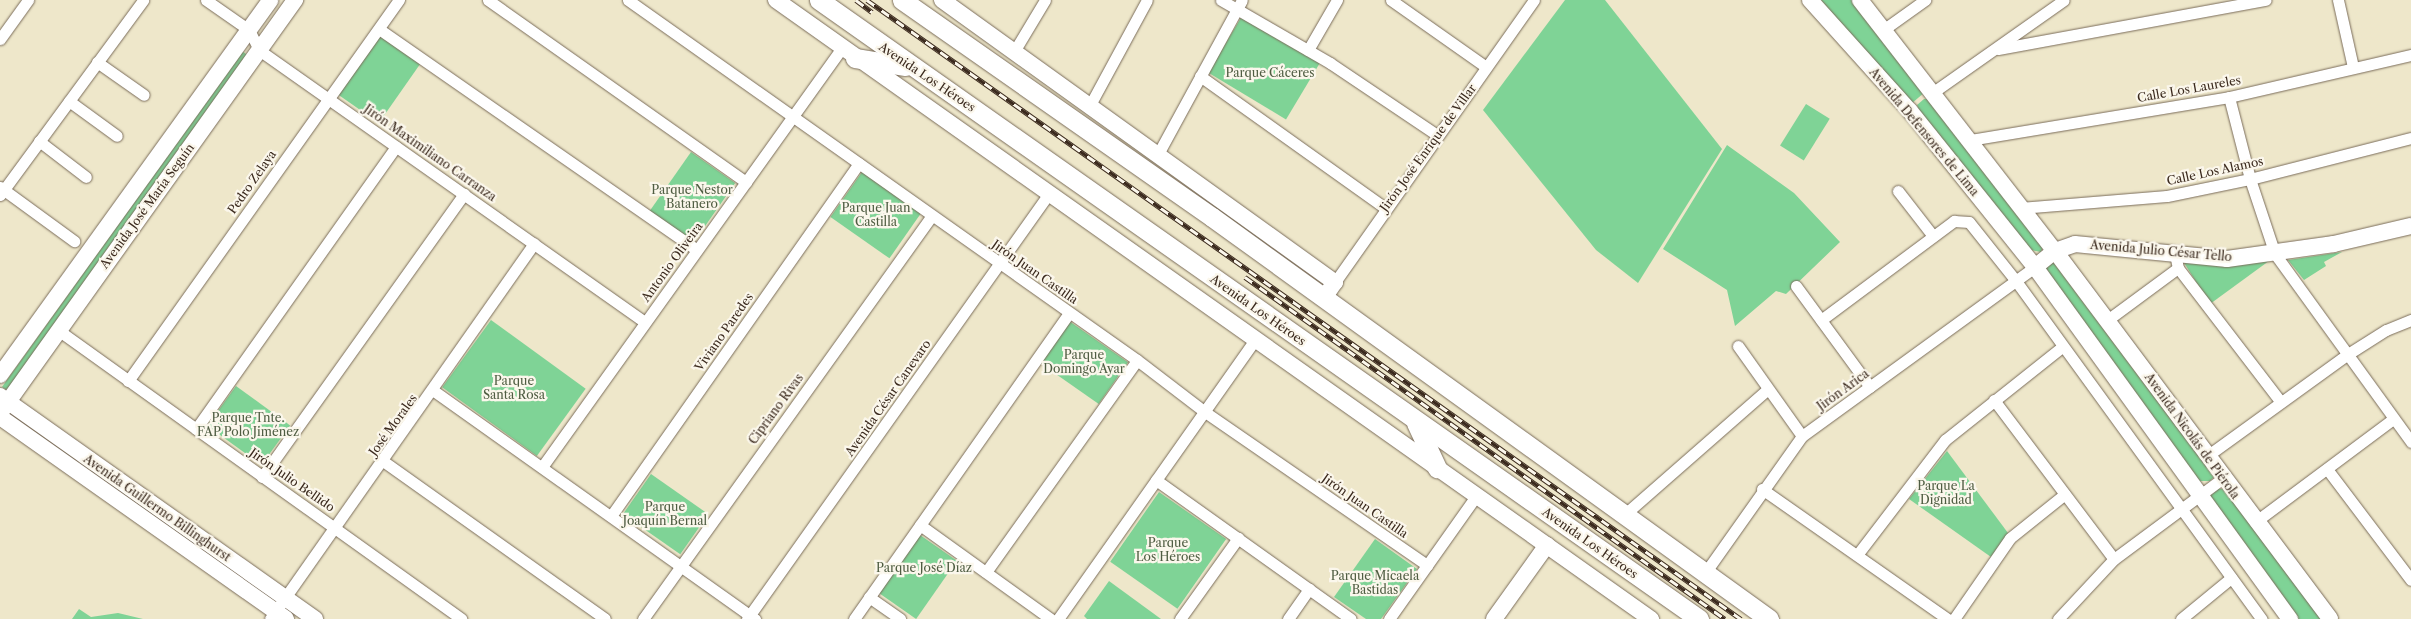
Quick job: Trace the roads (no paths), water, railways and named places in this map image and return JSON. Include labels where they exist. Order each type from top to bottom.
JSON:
[{"type":"main road","name":"Avenida Los Héroes","points":[[819,0],[911,67],[1699,619]]},
{"type":"main road","points":[[902,0],[1324,298],[1769,619]]},
{"type":"main road","points":[[848,53],[911,67]]},
{"type":"main road","points":[[1416,422],[1437,468]]},
{"type":"street","points":[[0,39],[28,0]]},
{"type":"street","points":[[74,241],[1,191],[142,0]]},
{"type":"street","name":"Jirón Maximiliano Carranza","points":[[206,0],[249,30],[259,50],[645,322]]},
{"type":"street","name":"Avenida José María Seguín","points":[[0,375],[270,0]]},
{"type":"street","name":"Avenida José María Seguín","points":[[2,404],[58,330],[295,0]]},
{"type":"street","name":"Pedro Zelaya","points":[[128,381],[399,0]]},
{"type":"street","points":[[488,0],[746,182]]},
{"type":"street","name":"Jirón Juan Castilla","points":[[628,0],[1137,360],[1205,412],[1427,565]]},
{"type":"street","name":"Avenida Los Héroes","points":[[776,0],[848,53],[1050,192],[1255,340],[1651,619]]},
{"type":"street","points":[[942,0],[1015,50],[1335,282]]},
{"type":"street","points":[[1015,50],[1045,0]]},
{"type":"street","points":[[1090,104],[1147,0]]},
{"type":"street","points":[[1222,0],[1239,4],[1438,135]]},
{"type":"street","points":[[1308,50],[1337,0]]},
{"type":"street","points":[[1391,0],[1486,67]]},
{"type":"street","name":"Jirón José Enrique de Villar","points":[[1324,298],[1385,208],[1534,0]]},
{"type":"street","name":"Avenida Defensores de Lima","points":[[1810,0],[1910,111],[2035,267]]},
{"type":"street","points":[[1860,0],[2055,251]]},
{"type":"street","points":[[1883,30],[1925,0]]},
{"type":"street","points":[[1932,93],[1998,49],[2046,5],[2064,0]]},
{"type":"street","points":[[1998,49],[2266,0]]},
{"type":"street","points":[[2338,0],[2353,67]]},
{"type":"street","points":[[1158,154],[1239,4]]},
{"type":"street","points":[[378,29],[697,250]]},
{"type":"street","name":"Antonio Oliveira","points":[[542,467],[793,116],[848,53]]},
{"type":"street","name":"Calle Los Laureles","points":[[1970,140],[2229,97],[2411,55]]},
{"type":"street","points":[[97,62],[144,95]]},
{"type":"street","points":[[1200,76],[1385,208]]},
{"type":"street","points":[[2229,97],[2250,179],[2276,254],[2411,442]]},
{"type":"street","points":[[69,101],[118,136]]},
{"type":"street","name":"Calle Los Alamos","points":[[2020,208],[2167,196],[2250,179],[2411,138]]},
{"type":"street","points":[[39,141],[86,177]]},
{"type":"street","points":[[196,429],[396,146]]},
{"type":"street","name":"Viviano Paredes","points":[[611,516],[859,163]]},
{"type":"street","points":[[1898,191],[1933,236]]},
{"type":"street","name":"Avenida César Canevaro","points":[[751,618],[1050,192]]},
{"type":"street","points":[[262,477],[464,194]]},
{"type":"street","name":"Cipriano Rivas","points":[[643,619],[932,216]]},
{"type":"street","points":[[1821,320],[1954,221],[1962,219],[1970,223],[2016,282],[2262,619]]},
{"type":"street","name":"Avenida Julio César Tello","points":[[2035,267],[2055,251],[2075,244],[2177,261],[2227,259],[2276,254],[2411,226]]},
{"type":"street","name":"José Morales","points":[[279,612],[336,527],[434,391],[534,244]]},
{"type":"street","name":"Avenida Nicolás de Piérola","points":[[2055,251],[2255,522],[2330,619]]},
{"type":"street","points":[[2106,321],[2177,261],[2281,402]]},
{"type":"street","points":[[2035,267],[2290,619]]},
{"type":"street","name":"Jirón Arica","points":[[1705,573],[1762,489],[1802,436],[2035,267]]},
{"type":"street","points":[[1796,286],[1870,387]]},
{"type":"street","points":[[854,619],[1069,313]]},
{"type":"street","points":[[2207,456],[2348,354],[2386,330],[2411,320]]},
{"type":"street","name":"Jirón Julio Bellido","points":[[58,330],[262,477],[336,527],[461,619]]},
{"type":"street","points":[[1058,619],[1255,340]]},
{"type":"street","points":[[1738,346],[1802,436]]},
{"type":"street","points":[[1858,555],[1941,445],[1994,400],[2062,347]]},
{"type":"street","points":[[986,572],[1137,360]]},
{"type":"street","points":[[1624,515],[1768,389]]},
{"type":"street","points":[[434,391],[751,618]]},
{"type":"street","points":[[1994,400],[2114,559]]},
{"type":"street","name":"Avenida Guillermo Billinghurst","points":[[2,404],[279,612]]},
{"type":"street","name":"Avenida Guillermo Billinghurst","points":[[0,417],[279,612],[315,619]]},
{"type":"street","points":[[2255,522],[2393,419]]},
{"type":"street","points":[[383,461],[605,619]]},
{"type":"street","points":[[2327,469],[2411,580]]},
{"type":"street","points":[[2058,619],[2114,559],[2223,478]]},
{"type":"street","points":[[1156,480],[1351,619]]},
{"type":"street","points":[[1762,489],[1948,619]]},
{"type":"street","points":[[1954,619],[2010,538],[2064,494]]},
{"type":"street","points":[[1389,619],[1476,496]]},
{"type":"street","points":[[920,525],[1051,619]]},
{"type":"street","points":[[1180,619],[1238,538]]},
{"type":"street","points":[[1496,618],[1547,545]]},
{"type":"street","points":[[2181,619],[2231,578]]},
{"type":"street","points":[[1288,619],[1309,590]]},
{"type":"street","points":[[870,597],[900,619]]},
{"type":"railway","points":[[856,0],[872,12]]},
{"type":"railway","points":[[867,0],[1741,619]]},
{"type":"railway","points":[[1245,277],[1725,619]]},
{"type":"park label","name":"Parque Cáceres","points":[[1270,73]]},
{"type":"park label","name":"Parque Nestor Batanero","points":[[692,197]]},
{"type":"park label","name":"Parque Juan Castilla","points":[[876,215]]},
{"type":"park label","name":"Parque Domingo Ayar","points":[[1084,362]]},
{"type":"park label","name":"Parque Santa Rosa","points":[[514,388]]},
{"type":"park label","name":"Parque Tnte. FAP Polo Jiménez","points":[[248,425]]},
{"type":"park label","name":"Parque La Dignidad","points":[[1946,493]]},
{"type":"park label","name":"Parque Joaquín Bernal","points":[[665,514]]},
{"type":"park label","name":"Parque Los Héroes","points":[[1168,550]]},
{"type":"park label","name":"Parque José Díaz","points":[[924,568]]},
{"type":"park label","name":"Parque Micaela Bastidas","points":[[1375,583]]}]
